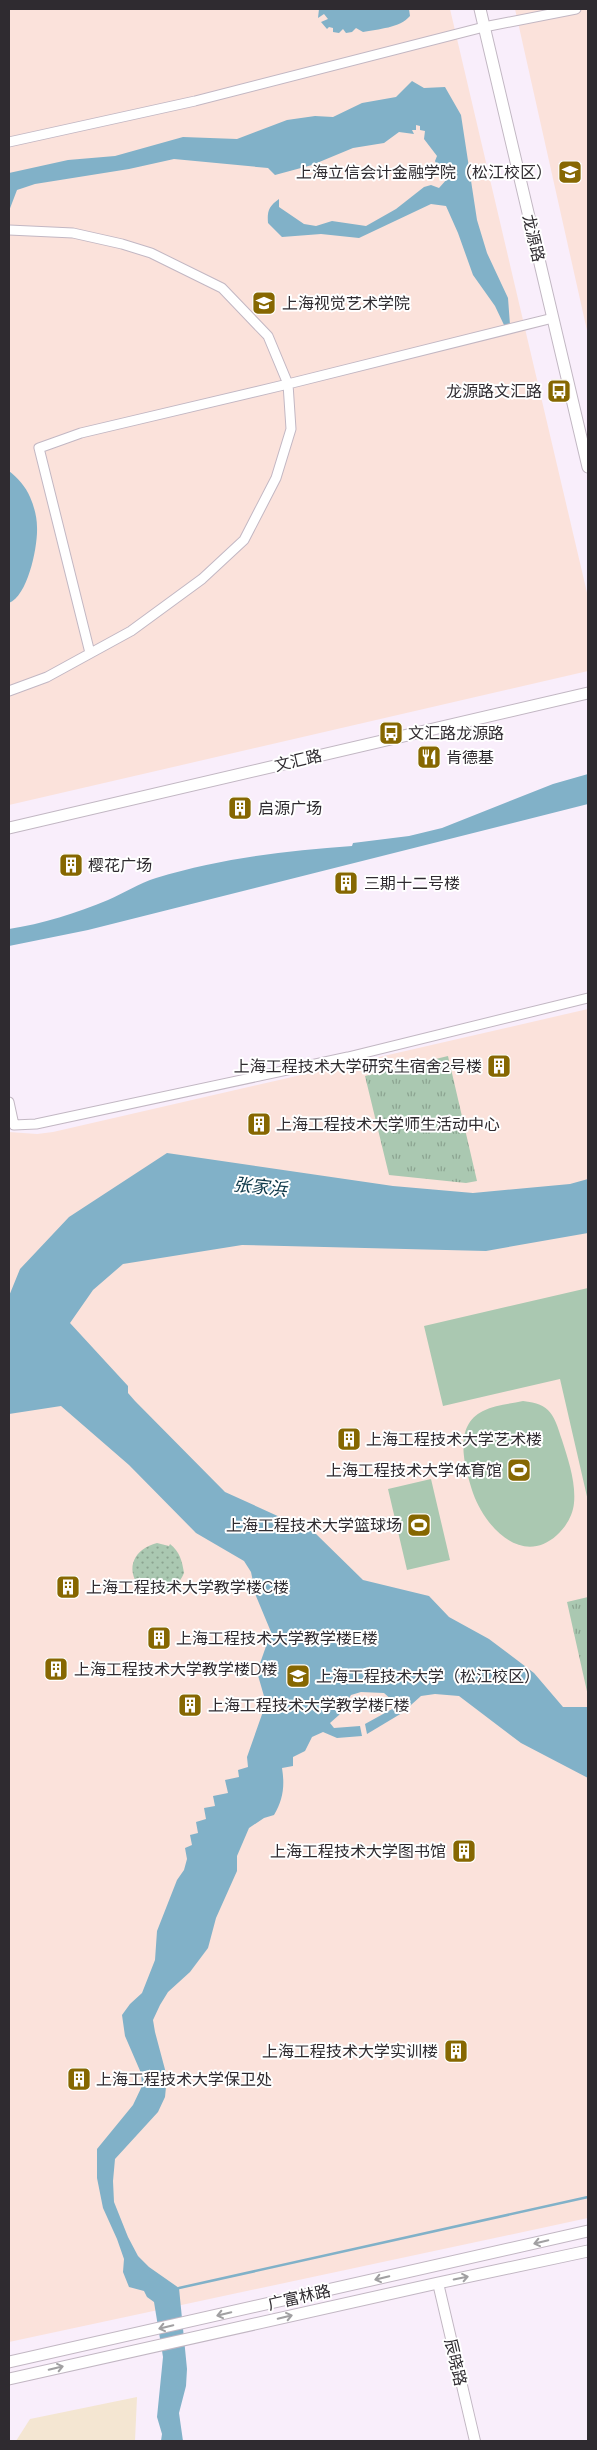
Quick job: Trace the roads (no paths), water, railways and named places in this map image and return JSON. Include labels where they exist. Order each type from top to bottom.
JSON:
[{"type":"main road","name":"龙源路","points":[[480,9],[553,318],[586,446],[588,467]]},
{"type":"main road","name":"文汇路","points":[[9,828],[588,693]]},
{"type":"main road","name":"广富林路","points":[[9,2362],[588,2231]]},
{"type":"main road","name":"广富林路","points":[[9,2379],[438,2282],[588,2251]]},
{"type":"street","points":[[9,142],[195,101],[484,27],[576,9]]},
{"type":"street","points":[[9,230],[73,233],[122,244],[151,253],[222,288],[268,336],[288,384],[291,429],[276,478],[244,540],[202,579],[131,631],[47,676],[9,691]]},
{"type":"street","points":[[90,653],[39,448],[80,433],[288,384],[553,318]]},
{"type":"street","points":[[9,1102],[14,1125],[36,1124],[348,1057],[588,998]]},
{"type":"street","name":"辰晓路","points":[[438,2282],[474,2441]]},
{"type":"water","points":[[319,9],[409,9],[410,16],[401,23],[388,27],[363,32],[356,28],[352,32],[346,33],[343,29],[339,33],[333,32],[333,28],[329,27],[327,29],[321,22],[328,19],[324,14],[318,18]]},
{"type":"water","points":[[412,81],[424,88],[445,87],[461,115],[477,220],[487,253],[508,298],[510,325],[504,325],[495,306],[473,275],[446,206],[431,204],[359,238],[321,234],[282,237],[268,223],[269,209],[279,199],[279,207],[304,224],[316,226],[332,221],[366,226],[396,209],[424,187],[431,185],[439,188],[447,179],[441,175],[435,161],[437,156],[424,139],[425,131],[420,130],[420,126],[416,125],[416,130],[412,130],[414,134],[399,132],[384,143],[353,148],[312,165],[275,175],[268,168],[174,159],[129,169],[35,184],[17,190],[9,211],[9,173],[68,160],[115,156],[183,137],[237,139],[287,120],[315,116],[333,117],[362,103],[396,97]]},
{"type":"water","points":[[9,471],[21,483],[33,504],[37,535],[34,558],[22,591],[16,599],[9,603]]},
{"type":"water","points":[[588,774],[588,804],[88,930],[9,946],[9,929],[59,918],[108,900],[156,878],[205,865],[253,856],[352,846],[353,843],[409,836],[442,828],[553,784]]},
{"type":"water","name":"张家浜","points":[[167,1153],[393,1186],[473,1193],[570,1184],[588,1179],[588,1233],[486,1251],[242,1245],[123,1264],[93,1290],[70,1323],[128,1386],[128,1393],[135,1401],[225,1492],[315,1533],[363,1580],[429,1596],[449,1617],[489,1639],[534,1673],[563,1707],[588,1707],[588,1778],[521,1743],[459,1696],[435,1694],[421,1696],[402,1713],[367,1734],[365,1724],[394,1708],[394,1702],[384,1693],[361,1692],[351,1695],[339,1715],[330,1723],[334,1728],[360,1726],[362,1736],[337,1738],[323,1732],[312,1737],[305,1751],[293,1757],[293,1766],[282,1768],[283,1787],[279,1804],[274,1815],[264,1818],[249,1828],[237,1856],[237,1871],[216,1918],[208,1948],[190,1972],[168,1992],[153,2020],[167,2077],[165,2097],[158,2112],[115,2159],[114,2202],[128,2237],[138,2256],[149,2267],[179,2288],[187,2369],[186,2386],[179,2413],[183,2441],[161,2441],[162,2434],[157,2417],[163,2357],[154,2302],[147,2297],[144,2291],[129,2287],[123,2272],[124,2259],[103,2208],[97,2178],[97,2149],[133,2105],[142,2086],[141,2073],[125,2036],[122,2015],[142,1993],[155,1960],[157,1931],[177,1880],[184,1870],[187,1859],[185,1848],[192,1845],[190,1835],[198,1833],[196,1822],[206,1819],[204,1808],[215,1806],[213,1796],[228,1793],[225,1780],[239,1777],[238,1770],[248,1767],[247,1757],[266,1703],[257,1672],[271,1632],[256,1596],[251,1572],[244,1561],[196,1533],[129,1465],[61,1406],[9,1414],[9,1296],[20,1269],[69,1217]]},
{"type":"waterway","points":[[179,2288],[588,2197]]},
{"type":"place","name":"上海立信会计金融学院（松江校区）","points":[[570,172]]},
{"type":"place","name":"上海视觉艺术学院","points":[[264,303]]},
{"type":"place","name":"龙源路文汇路","points":[[559,391]]},
{"type":"place","name":"文汇路龙源路","points":[[391,733]]},
{"type":"place","name":"肯德基","points":[[429,757]]},
{"type":"place","name":"启源广场","points":[[240,808]]},
{"type":"place","name":"樱花广场","points":[[71,865]]},
{"type":"place","name":"三期十二号楼","points":[[346,883]]},
{"type":"place","name":"上海工程技术大学研究生宿舍2号楼","points":[[499,1066]]},
{"type":"place","name":"上海工程技术大学师生活动中心","points":[[259,1124]]},
{"type":"place","name":"上海工程技术大学艺术楼","points":[[349,1439]]},
{"type":"place","name":"上海工程技术大学体育馆","points":[[519,1470]]},
{"type":"place","name":"上海工程技术大学篮球场","points":[[419,1525]]},
{"type":"place","name":"上海工程技术大学教学楼C楼","points":[[68,1587]]},
{"type":"place","name":"上海工程技术大学教学楼E楼","points":[[159,1638]]},
{"type":"place","name":"上海工程技术大学教学楼D楼","points":[[56,1669]]},
{"type":"place","name":"上海工程技术大学（松江校区）","points":[[298,1676]]},
{"type":"place","name":"上海工程技术大学教学楼F楼","points":[[190,1705]]},
{"type":"place","name":"上海工程技术大学图书馆","points":[[464,1851]]},
{"type":"place","name":"上海工程技术大学实训楼","points":[[456,2051]]},
{"type":"place","name":"上海工程技术大学保卫处","points":[[79,2079]]}]
